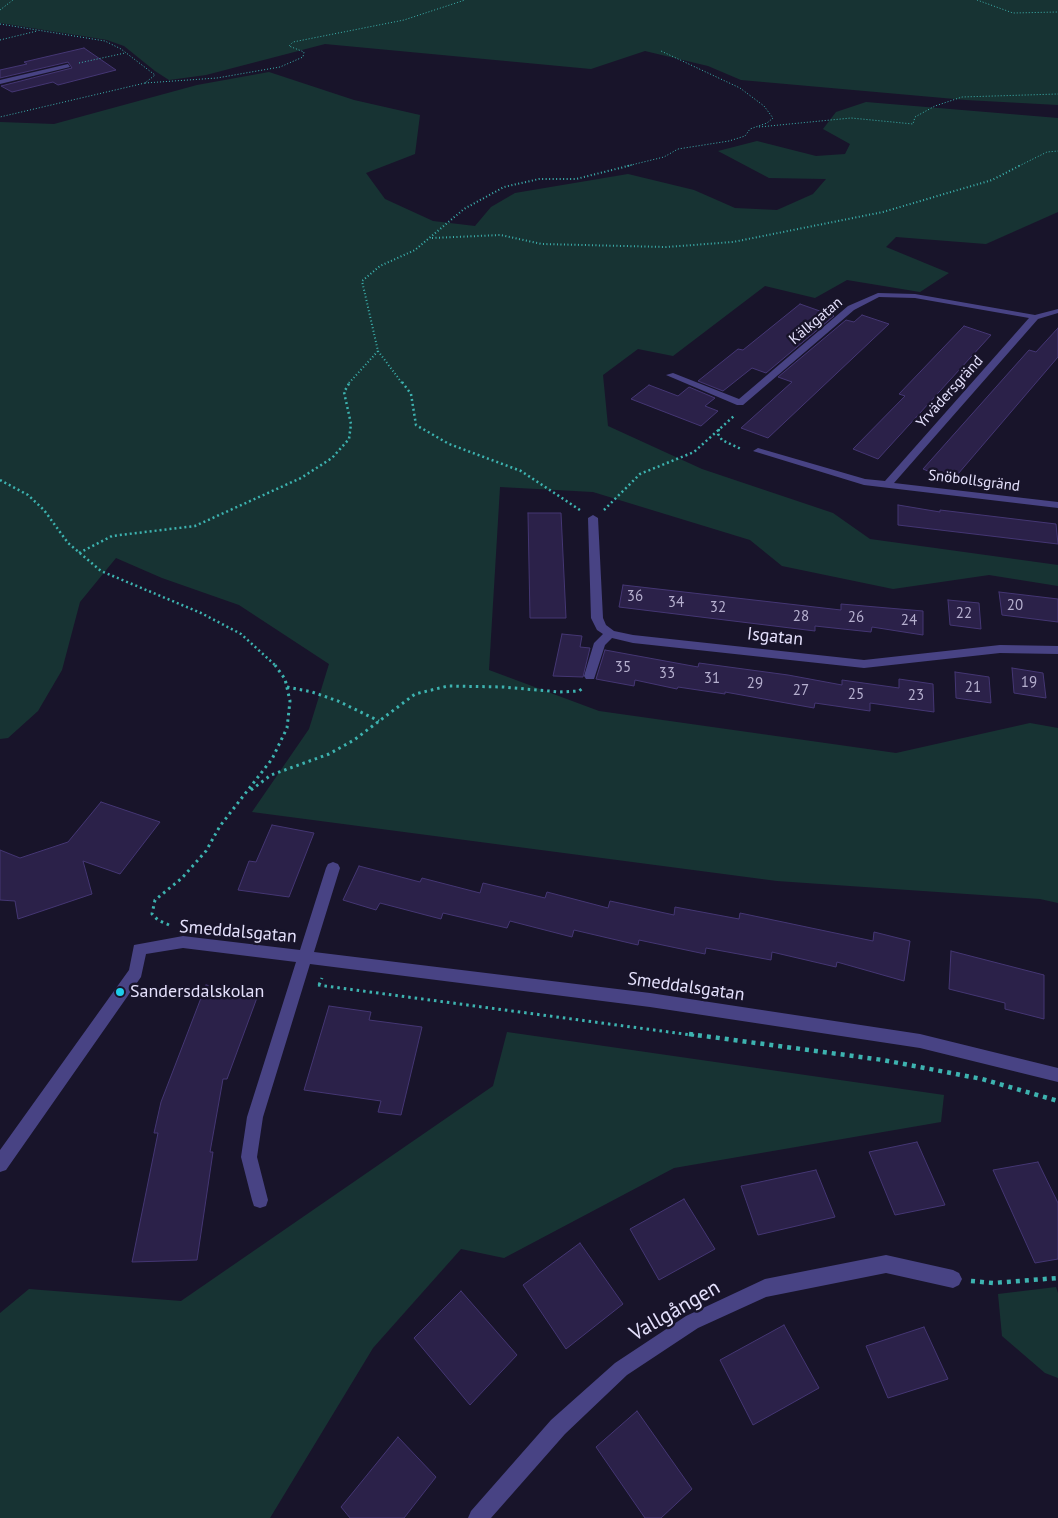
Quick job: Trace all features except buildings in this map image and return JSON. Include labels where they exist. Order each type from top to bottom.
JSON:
[{"type":"street","points":[[0,82],[68,66]]},
{"type":"street","name":"Kälkgatan","points":[[740,403],[851,308],[878,295],[915,296],[1035,317],[1058,311]]},
{"type":"street","name":"Yrvädersgränd","points":[[886,486],[1035,317]]},
{"type":"street","points":[[670,375],[740,403]]},
{"type":"street","name":"Snöbollsgränd","points":[[758,451],[864,482],[886,486],[1058,505]]},
{"type":"street","points":[[590,676],[600,643],[610,634],[601,627],[597,618],[593,518]]},
{"type":"street","name":"Isgatan","points":[[610,634],[864,664],[1000,649],[1058,650]]},
{"type":"street","name":"Smeddalsgatan","points":[[260,1200],[249,1157],[255,1118],[295,983],[333,868]]},
{"type":"street","name":"Smeddalsgatan","points":[[0,1164],[136,972],[139,949],[183,942],[650,1000],[830,1027],[920,1042],[1058,1075]]},
{"type":"street","name":"Vallgången","points":[[478,1518],[558,1427],[621,1369],[692,1322],[765,1288],[886,1264],[953,1279]]},
{"type":"path","points":[[0,10],[12,0]]},
{"type":"path","points":[[0,118],[145,83],[217,78],[280,67],[303,57],[304,52],[289,46],[293,42],[404,20],[465,0]]},
{"type":"path","points":[[977,0],[1013,13],[1058,12]]},
{"type":"path","points":[[0,24],[105,41],[125,52],[155,75],[145,83]]},
{"type":"path","points":[[0,40],[37,31]]},
{"type":"path","points":[[661,51],[740,88],[764,106],[773,118],[767,123],[750,129],[745,136],[730,141],[678,149],[664,157],[576,179],[539,179],[504,187],[464,209],[415,250],[380,266],[362,281],[378,351],[411,394],[416,425],[449,444],[521,471],[593,518],[609,508],[640,474],[652,471],[694,452],[740,411],[740,403]]},
{"type":"path","points":[[68,66],[125,52]]},
{"type":"path","points":[[750,129],[793,122],[851,118],[913,124],[915,117],[962,97],[1058,94]]},
{"type":"path","points":[[431,238],[501,235],[542,244],[648,246],[733,242],[883,212],[992,180],[1047,152],[1058,151]]},
{"type":"path","points":[[79,552],[112,536],[195,526],[273,493],[332,458],[349,439],[351,424],[344,392],[352,379],[378,351]]},
{"type":"path","points":[[719,429],[718,434],[727,443],[747,452],[758,451]]},
{"type":"path","points":[[0,480],[28,495],[44,510],[68,543],[101,571],[201,613],[241,634],[272,660],[285,679],[290,701],[287,728],[272,759],[220,826],[206,851],[182,878],[155,900],[152,914],[158,920],[170,926]]},
{"type":"path","points":[[248,791],[271,775],[329,754],[380,722],[415,694],[448,686],[579,691],[586,686],[590,676]]},
{"type":"path","points":[[287,687],[312,692],[338,701],[380,722]]},
{"type":"path","points":[[319,985],[327,960]]},
{"type":"path","points":[[295,983],[884,1060],[982,1079],[1058,1101]]},
{"type":"path","points":[[953,1279],[993,1283],[1058,1278]]},
{"type":"green space","points":[[0,0],[1058,0],[1058,105],[966,100],[741,80],[708,66],[645,51],[591,69],[325,44],[206,75],[169,80],[124,46],[107,40],[0,23]]},
{"type":"green space","points":[[269,72],[354,100],[420,115],[415,154],[366,173],[385,199],[433,221],[475,226],[491,207],[515,193],[628,174],[694,190],[735,208],[777,210],[813,194],[826,179],[769,178],[718,151],[757,141],[816,156],[845,154],[850,144],[823,129],[836,112],[866,102],[1058,118],[1058,212],[986,244],[896,237],[886,247],[949,273],[920,292],[847,280],[815,298],[765,286],[673,356],[638,349],[603,375],[608,426],[702,469],[833,513],[870,539],[1058,565],[1058,586],[989,575],[893,589],[782,566],[750,540],[593,492],[500,487],[489,670],[599,711],[896,753],[1030,723],[1058,728],[1058,903],[1040,899],[777,881],[252,812],[309,729],[329,664],[239,605],[162,578],[116,558],[80,602],[62,670],[38,711],[8,738],[0,739],[0,122],[54,124],[197,85]]},
{"type":"green space","points":[[507,1032],[944,1095],[941,1122],[674,1168],[504,1258],[461,1249],[373,1348],[270,1518],[0,1518],[0,1313],[29,1289],[181,1301],[493,1086]]},
{"type":"green space","points":[[1056,1287],[1058,1293],[1058,1378],[1045,1373],[1002,1336],[998,1294]]},
{"type":"place","name":"Sandersdalskolan","points":[[120,992]]}]
